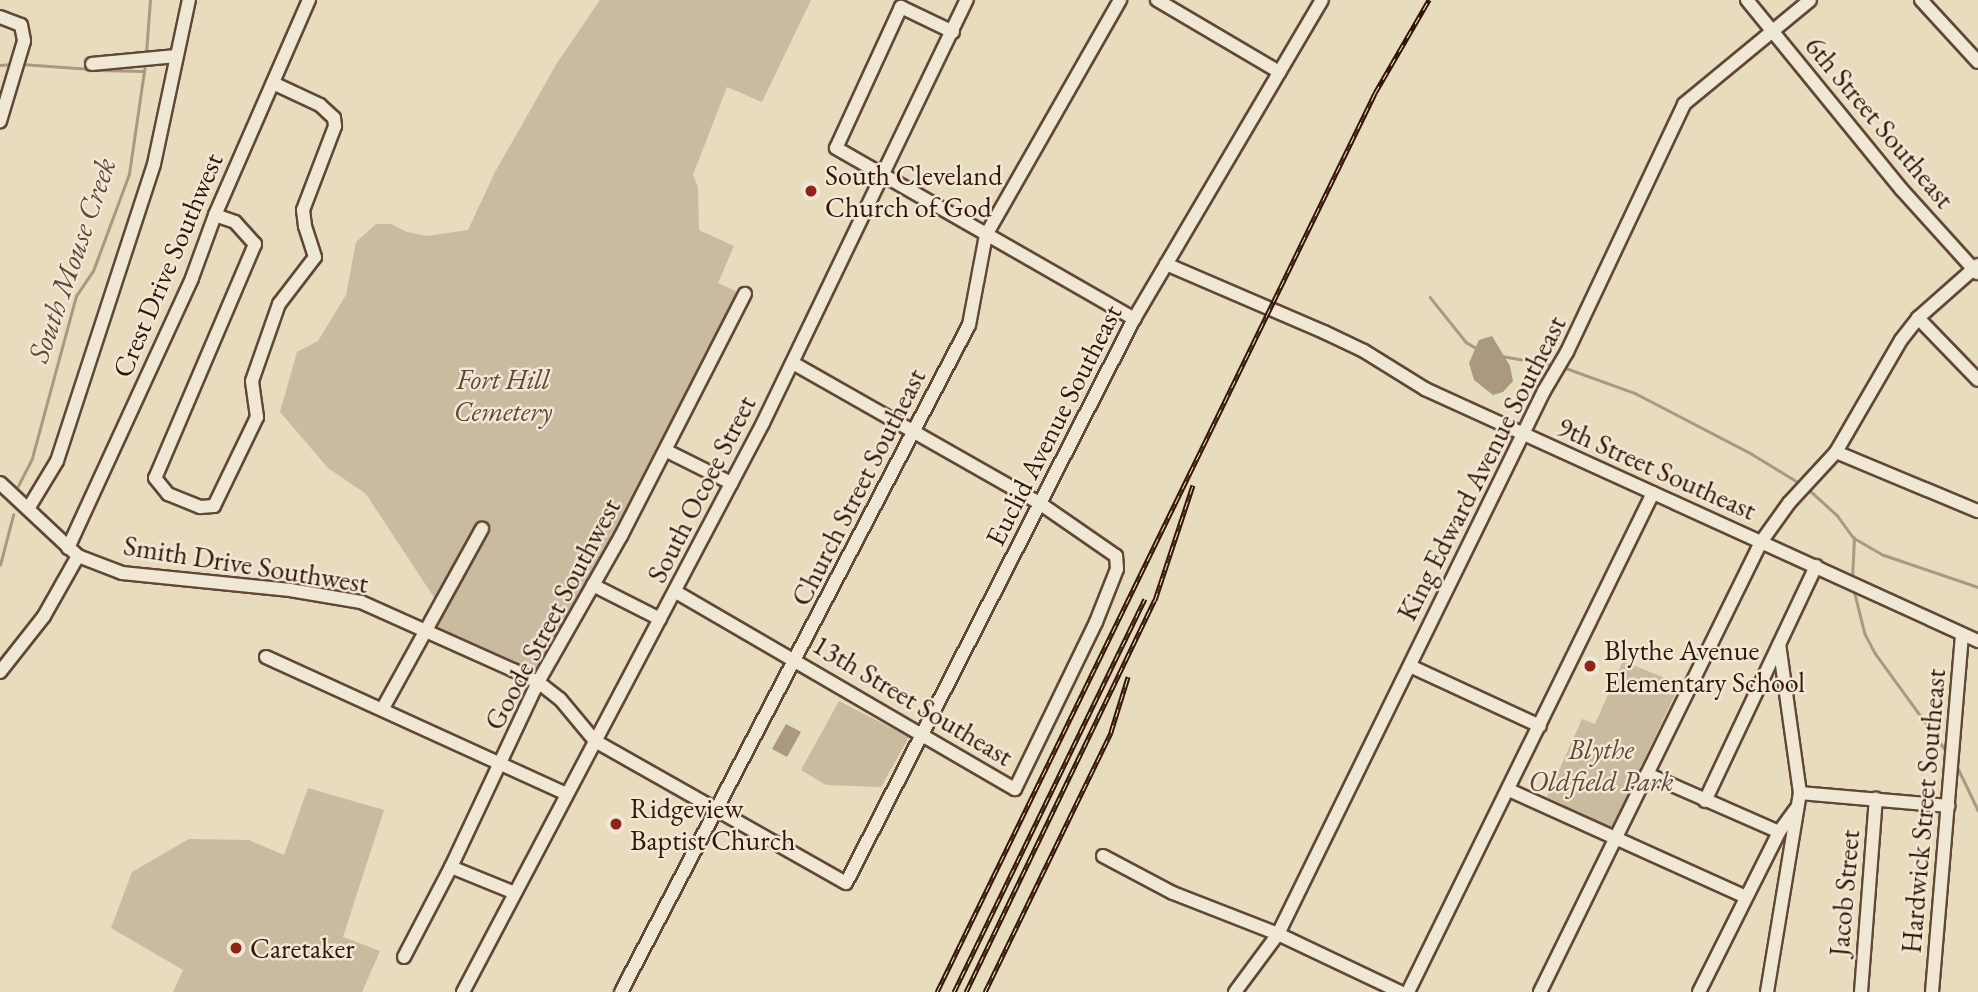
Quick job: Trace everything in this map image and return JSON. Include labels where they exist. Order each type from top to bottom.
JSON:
[{"type":"street","points":[[28,509],[62,448],[153,164],[189,0]]},
{"type":"street","name":"Crest Drive Southwest","points":[[0,672],[44,616],[192,278],[215,215],[309,0]]},
{"type":"street","name":"South Ocoee Street","points":[[463,992],[566,794],[676,592],[793,363],[886,175],[967,0]]},
{"type":"street","name":"Church Street Southeast","points":[[621,992],[797,660],[969,325],[986,235],[1120,0]]},
{"type":"street","points":[[1157,0],[1279,72]]},
{"type":"street","name":"Euclid Avenue Southeast","points":[[716,809],[846,883],[1134,319],[1322,0]]},
{"type":"street","name":"6th Street Southeast","points":[[1747,0],[1902,190],[1976,269]]},
{"type":"street","name":"King Edward Avenue Southeast","points":[[1235,992],[1278,934],[1523,435],[1567,352],[1684,104],[1811,0]]},
{"type":"street","points":[[1921,0],[1978,62]]},
{"type":"street","points":[[953,32],[901,7],[836,148],[1134,319]]},
{"type":"street","points":[[0,17],[21,25],[24,41],[0,121]]},
{"type":"street","points":[[93,64],[176,56]]},
{"type":"street","points":[[215,215],[235,222],[255,244],[155,478],[168,494],[200,507],[214,506],[257,417],[252,381],[279,304],[315,257],[304,226],[303,210],[335,126],[334,118],[320,105],[273,83]]},
{"type":"street","name":"9th Street Southeast","points":[[1166,264],[1364,351],[1425,389],[1523,435],[1978,641]]},
{"type":"street","points":[[1540,992],[1761,542],[1789,503],[1836,452],[1901,340],[1918,318],[1976,269]]},
{"type":"street","name":"Goode Street Southwest","points":[[404,957],[451,867],[538,682],[667,451],[745,294]]},
{"type":"street","points":[[1918,318],[1978,380]]},
{"type":"street","points":[[793,363],[1041,504]]},
{"type":"street","points":[[667,451],[730,483]]},
{"type":"street","points":[[1836,452],[1978,511]]},
{"type":"street","name":"Smith Drive Southwest","points":[[0,483],[73,552],[122,573],[290,590],[361,601],[538,682],[560,699],[595,741]]},
{"type":"street","points":[[1408,992],[1653,493]]},
{"type":"street","name":"13th Street Southeast","points":[[676,592],[1015,789],[1108,596],[1118,563],[1110,550],[1041,504]]},
{"type":"street","points":[[383,708],[482,529]]},
{"type":"street","points":[[1704,801],[1816,566]]},
{"type":"street","points":[[593,585],[660,620]]},
{"type":"street","name":"Hardwick Street Southeast","points":[[1931,992],[1962,635]]},
{"type":"street","points":[[1767,992],[1799,799],[1779,644]]},
{"type":"street","points":[[266,657],[383,708],[566,794]]},
{"type":"street","points":[[1410,666],[1540,726]]},
{"type":"street","points":[[595,741],[716,809]]},
{"type":"street","points":[[1647,774],[1779,832]]},
{"type":"street","points":[[1509,790],[1746,897]]},
{"type":"street","points":[[1799,799],[1876,799],[1948,806]]},
{"type":"street","points":[[1699,992],[1779,832],[1799,799]]},
{"type":"street","name":"Jacob Street","points":[[1861,992],[1876,799]]},
{"type":"street","points":[[1103,856],[1172,893],[1278,934],[1399,992]]},
{"type":"street","points":[[451,867],[515,893]]},
{"type":"green space","name":"Fort Hill Cemetery","points":[[600,0],[811,0],[762,102],[727,87],[693,175],[698,187],[699,230],[734,246],[718,283],[742,294],[662,453],[540,670],[531,673],[426,624],[437,602],[366,494],[328,468],[280,412],[297,352],[318,341],[346,295],[356,242],[376,224],[391,224],[407,232],[427,236],[468,230],[495,172],[557,63]]},
{"type":"green space","name":"Blythe Oldfield Park","points":[[1623,661],[1680,684],[1611,829],[1547,797],[1582,719],[1595,724]]},
{"type":"green space","points":[[839,701],[909,737],[881,787],[826,785],[801,770]]},
{"type":"green space","points":[[308,788],[384,810],[343,937],[380,951],[362,992],[173,992],[183,970],[111,928],[132,872],[189,839],[249,840],[284,855]]},
{"type":"shaded area","points":[[1492,336],[1510,366],[1513,381],[1503,392],[1493,395],[1474,380],[1469,363],[1479,340]]},
{"type":"shaded area","points":[[786,724],[801,732],[787,757],[772,749]]},
{"type":"waterway","name":"South Mouse Creek","points":[[146,53],[150,0]]},
{"type":"waterway","points":[[0,65],[14,64]]},
{"type":"waterway","points":[[21,64],[91,69]]},
{"type":"waterway","name":"South Mouse Creek","points":[[18,486],[32,458],[76,296],[93,271],[129,174],[145,64]]},
{"type":"waterway","points":[[97,70],[143,71]]},
{"type":"waterway","points":[[1430,297],[1466,342],[1476,348]]},
{"type":"waterway","points":[[1502,356],[1553,365]]},
{"type":"waterway","points":[[1563,367],[1635,393],[1752,454],[1801,484]]},
{"type":"waterway","points":[[1807,488],[1837,515],[1854,538],[1884,555],[1978,587]]},
{"type":"waterway","name":"South Mouse Creek","points":[[0,565],[13,515]]},
{"type":"waterway","points":[[1852,580],[1854,538]]},
{"type":"waterway","points":[[1854,590],[1865,634],[1875,653],[1947,752]]},
{"type":"waterway","points":[[1957,766],[1978,810]]},
{"type":"railway","points":[[937,992],[1375,93],[1429,0]]},
{"type":"railway","points":[[966,992],[1155,600],[1193,485]]},
{"type":"railway","points":[[954,992],[1145,599]]},
{"type":"railway","points":[[985,992],[1111,732],[1128,677]]},
{"type":"place","name":"South Cleveland Church of God","points":[[811,191]]},
{"type":"place","name":"Blythe Avenue Elementary School","points":[[1590,666]]},
{"type":"place","name":"Ridgeview Baptist Church","points":[[616,824]]},
{"type":"place","name":"Caretaker","points":[[236,948]]}]
